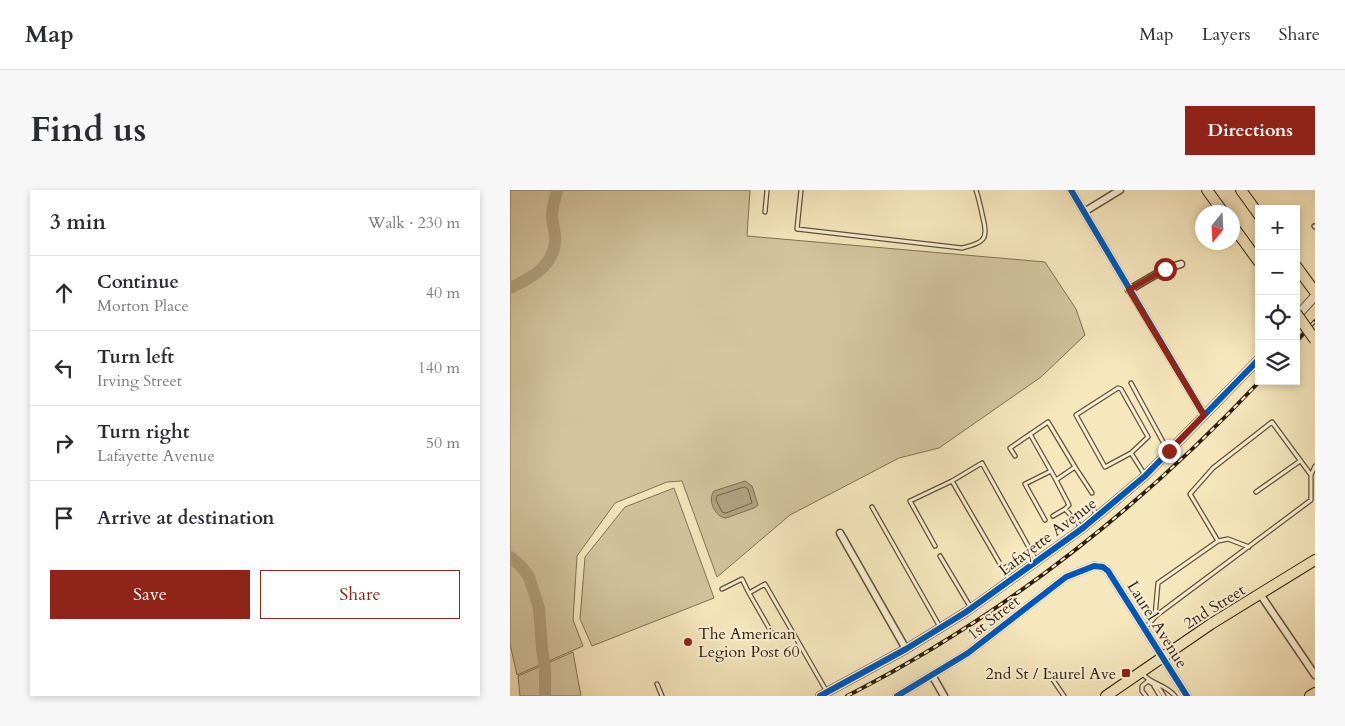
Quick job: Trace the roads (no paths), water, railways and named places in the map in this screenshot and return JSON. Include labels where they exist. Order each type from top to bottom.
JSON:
[{"type":"main road","points":[[1207,190],[1219,205]]},
{"type":"main road","points":[[1241,190],[1255,209]]},
{"type":"main road","points":[[1240,236],[1255,257]]},
{"type":"main road","points":[[1300,271],[1315,294]]},
{"type":"main road","points":[[1300,318],[1315,340]]},
{"type":"main road","name":"2nd Street","points":[[1106,696],[1162,657],[1315,560]]},
{"type":"main road","points":[[1310,696],[1315,693]]},
{"type":"street","points":[[1071,190],[1204,415]]},
{"type":"street","points":[[1084,212],[1120,190]]},
{"type":"street","points":[[1129,290],[1165,269],[1180,264]]},
{"type":"street","points":[[1300,312],[1315,294]]},
{"type":"street","name":"Lafayette Avenue","points":[[824,694],[941,628],[1083,528],[1145,476],[1255,363]]},
{"type":"street","points":[[840,533],[906,649]]},
{"type":"street","name":"1st Street","points":[[897,696],[968,653],[1066,577],[1094,566],[1105,568]]},
{"type":"street","name":"Laurel Avenue","points":[[1105,568],[1187,696]]},
{"type":"street","points":[[1260,594],[1315,675]]},
{"type":"street","points":[[932,675],[944,696]]},
{"type":"lane","points":[[765,212],[767,190]]},
{"type":"lane","points":[[800,190],[797,229],[962,248],[979,243],[984,238],[986,231],[976,190]]},
{"type":"lane","points":[[1131,383],[1169,451]]},
{"type":"lane","points":[[1118,388],[1121,389],[1148,437],[1131,453],[1105,467],[1076,415],[1118,388]]},
{"type":"lane","points":[[1015,456],[1010,448],[1048,422],[1092,493]]},
{"type":"lane","points":[[1218,542],[1190,494],[1213,468],[1272,422],[1311,476]]},
{"type":"lane","points":[[1030,434],[1069,505],[1053,516]]},
{"type":"lane","points":[[1131,453],[1145,476]]},
{"type":"lane","points":[[1256,492],[1300,461]]},
{"type":"lane","points":[[934,546],[910,501],[952,481],[982,463],[1037,562]]},
{"type":"lane","points":[[1144,629],[1155,616],[1311,500],[1311,476],[1315,466]]},
{"type":"lane","points":[[1056,480],[1075,467]]},
{"type":"lane","points":[[1045,520],[1025,484],[1051,471]]},
{"type":"lane","points":[[952,481],[1010,581]]},
{"type":"lane","points":[[1090,504],[1098,516]]},
{"type":"lane","points":[[872,507],[941,628]]},
{"type":"lane","points":[[1065,509],[1083,528]]},
{"type":"lane","points":[[1155,616],[1158,583],[1218,542],[1228,539],[1249,547]]},
{"type":"lane","points":[[1003,569],[1031,551]]},
{"type":"lane","points":[[940,556],[971,608]]},
{"type":"lane","points":[[722,590],[742,579],[773,635]]},
{"type":"lane","points":[[749,593],[766,584],[824,694]]},
{"type":"lane","points":[[1142,672],[1148,681],[1159,688],[1164,696]]},
{"type":"lane","points":[[1049,674],[1064,696]]},
{"type":"lane","points":[[1146,696],[1142,691],[1142,686],[1148,681]]},
{"type":"lane","points":[[1148,681],[1165,686],[1175,696]]},
{"type":"lane","points":[[657,684],[662,696]]},
{"type":"lane","points":[[1154,685],[1164,696]]},
{"type":"water","points":[[745,481],[752,486],[758,505],[726,518],[718,515],[713,508],[711,499],[714,491]]},
{"type":"waterway","points":[[510,288],[527,280],[542,269],[552,255],[555,246],[552,213],[557,190]]},
{"type":"waterway","points":[[510,557],[521,566],[529,577],[539,608],[545,669],[545,696]]},
{"type":"railway","points":[[1298,340],[1315,321]]},
{"type":"railway","points":[[847,696],[904,665],[960,631],[1014,595],[1067,556],[1167,472],[1256,385]]},
{"type":"place","name":"The American Legion Post 60","points":[[688,642]]},
{"type":"place","name":"2nd St / Laurel Ave","points":[[1126,673]]}]
